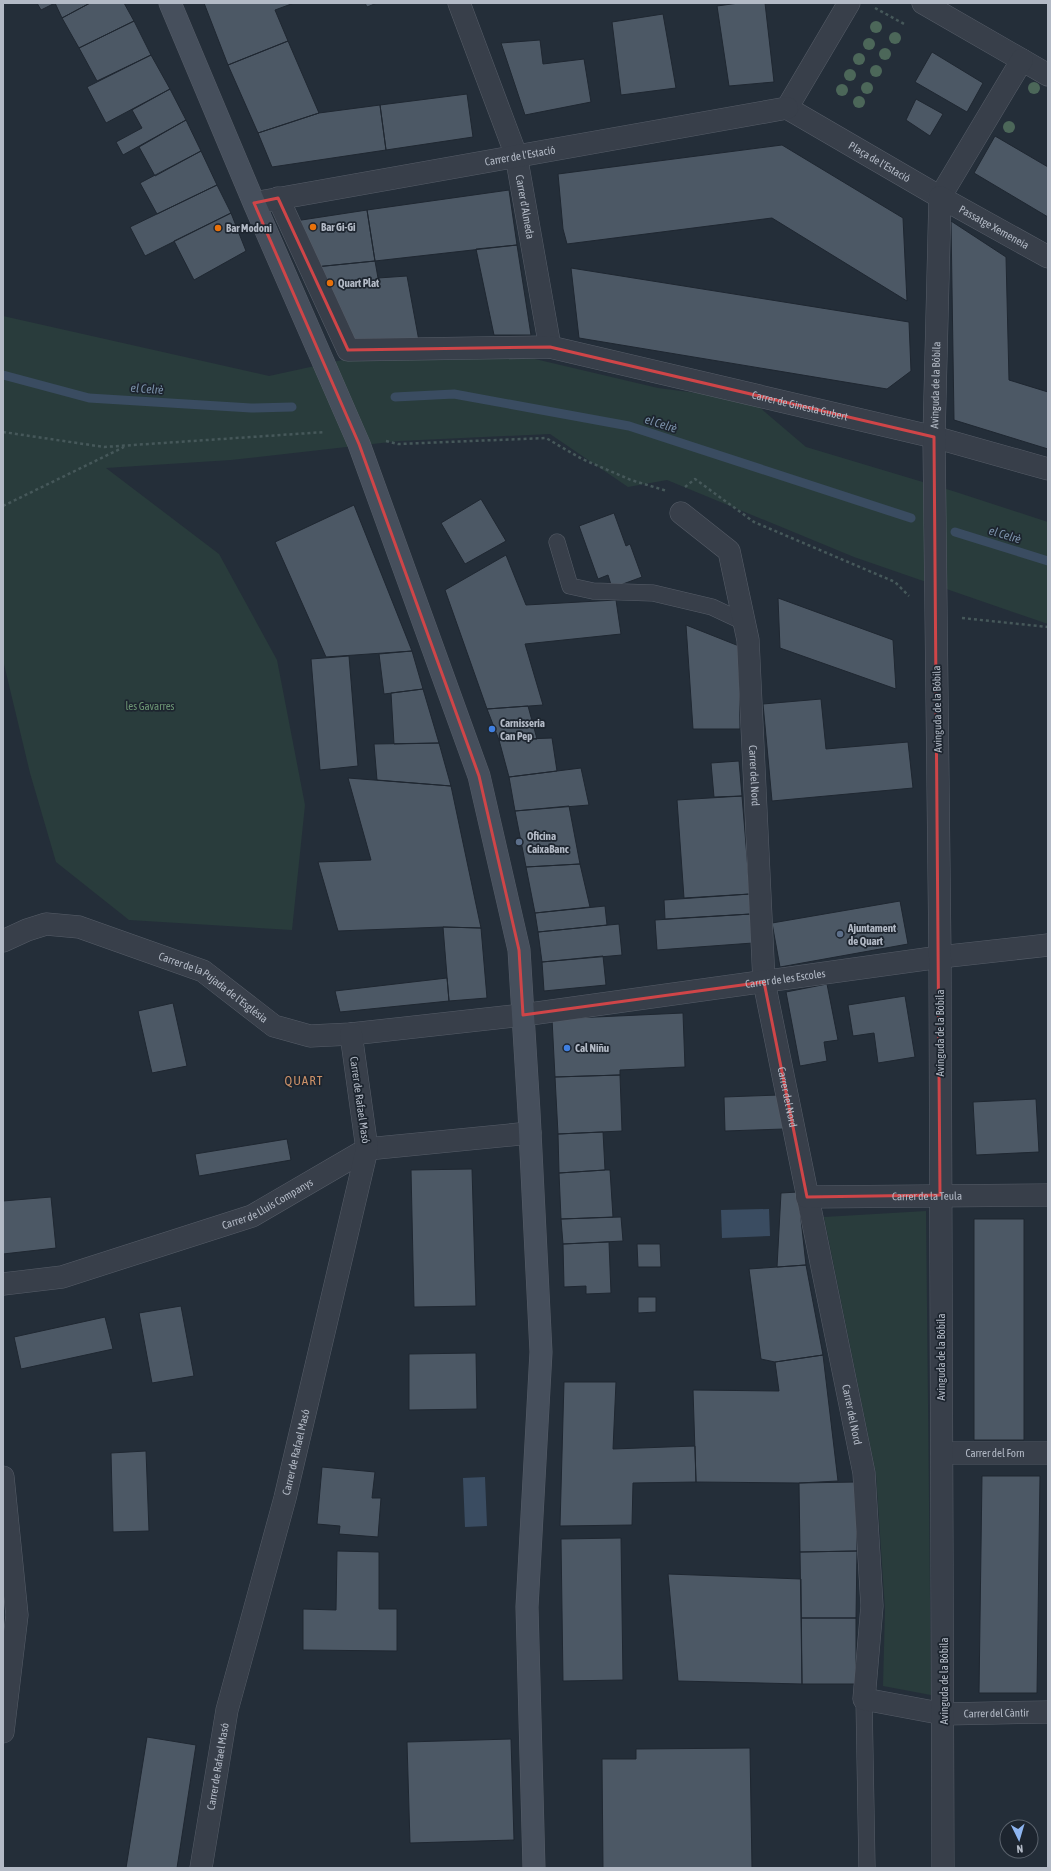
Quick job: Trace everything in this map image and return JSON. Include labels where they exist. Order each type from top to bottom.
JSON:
[{"type":"main road","points":[[170,3],[254,203],[353,430],[479,776],[519,950],[541,1352],[527,1607],[534,1868]]},
{"type":"street","name":"Carrer d'Almeda","points":[[459,3],[516,155],[550,347]]},
{"type":"street","points":[[787,108],[849,3]]},
{"type":"street","points":[[929,5],[1048,75]]},
{"type":"street","points":[[940,197],[1022,60]]},
{"type":"street","name":"Carrer de l'Estació","points":[[254,203],[516,155],[787,108]]},
{"type":"street","name":"Plaça de l'Estació","points":[[787,108],[940,197]]},
{"type":"street","name":"Passatge Xemeneia","points":[[940,197],[1048,257]]},
{"type":"street","name":"Avinguda de la Bóbila","points":[[940,197],[934,437],[940,957],[940,1195],[944,1714],[943,1868]]},
{"type":"street","name":"Carrer de Ginesta Gubert","points":[[278,198],[348,350],[550,347],[934,437],[1048,469]]},
{"type":"street","name":"Carrer del Nord","points":[[682,513],[728,551],[748,640],[764,982],[864,1473],[872,1606],[864,1700]]},
{"type":"street","name":"Carrer de la Pujada de l'Església","points":[[3,940],[46,924],[79,927],[203,971],[274,1026],[310,1036],[351,1034],[523,1015]]},
{"type":"street","name":"Carrer de les Escoles","points":[[523,1015],[940,957],[1048,945]]},
{"type":"street","name":"Carrer de Rafael Masó","points":[[201,1868],[227,1710],[285,1498],[367,1150],[351,1034]]},
{"type":"street","name":"Carrer de Lluís Companys","points":[[3,1284],[62,1277],[252,1216],[367,1150],[530,1133]]},
{"type":"street","name":"Carrer de la Teula","points":[[807,1196],[1048,1195]]},
{"type":"street","name":"Carrer del Forn","points":[[942,1453],[1048,1453]]},
{"type":"street","points":[[3,1476],[17,1615],[3,1732]]},
{"type":"street","name":"Carrer del Càntir","points":[[864,1700],[944,1714],[1048,1712]]},
{"type":"lane","points":[[557,542],[570,586],[593,591],[653,593],[712,607],[744,622]]},
{"type":"lane","points":[[864,1700],[866,1868]]},
{"type":"path","points":[[3,432],[104,447],[353,430],[398,444],[546,438],[582,459],[631,480],[669,492]]},
{"type":"path","points":[[3,506],[126,446]]},
{"type":"path","points":[[683,489],[695,479],[754,522],[895,582],[910,596]]},
{"type":"path","points":[[957,617],[1048,627]]},
{"type":"highlighted area","points":[[278,198],[348,350],[550,347],[934,437],[940,1195],[807,1197],[764,982],[523,1015],[519,950],[479,776],[359,444],[254,203]]},
{"type":"green space","name":"les Gavarres","points":[[3,316],[269,376],[361,356],[535,359],[658,388],[751,400],[806,447],[956,492],[1048,522],[1048,624],[854,557],[667,480],[628,487],[550,434],[399,441],[231,460],[106,468],[219,554],[277,660],[305,805],[292,930],[129,920],[56,862],[30,773],[3,660]]},
{"type":"green space","points":[[926,1211],[931,1695],[883,1686],[885,1609],[876,1474],[824,1217]]},
{"type":"water","points":[[769,1209],[770,1236],[722,1238],[721,1210]]},
{"type":"water","points":[[485,1477],[487,1526],[465,1527],[463,1478]]},
{"type":"building","points":[[37,3],[55,3],[41,10]]},
{"type":"building","points":[[55,3],[90,3],[62,18]]},
{"type":"building","points":[[90,3],[124,3],[134,21],[79,48],[62,18]]},
{"type":"building","points":[[204,3],[294,3],[275,10],[288,41],[228,65]]},
{"type":"building","points":[[365,3],[377,3],[367,7]]},
{"type":"building","points":[[739,3],[765,3],[774,82],[729,86],[717,6]]},
{"type":"building","points":[[663,14],[676,88],[621,95],[612,22]]},
{"type":"building","points":[[134,21],[151,55],[97,81],[79,48]]},
{"type":"building","points":[[540,40],[543,64],[584,59],[591,102],[525,115],[501,43]]},
{"type":"building","points":[[288,41],[319,113],[258,133],[228,65]]},
{"type":"building","points":[[932,52],[983,83],[967,112],[915,82]]},
{"type":"building","points":[[151,55],[170,89],[106,123],[87,87]]},
{"type":"building","points":[[170,89],[186,120],[123,155],[116,142],[142,128],[132,110]]},
{"type":"building","points":[[467,94],[473,137],[386,150],[380,105]]},
{"type":"building","points":[[916,99],[943,114],[930,136],[906,120]]},
{"type":"building","points":[[380,105],[386,150],[272,167],[258,133],[319,113]]},
{"type":"building","points":[[186,120],[201,151],[155,176],[139,147]]},
{"type":"building","points":[[995,136],[1048,167],[1048,217],[974,173]]},
{"type":"building","points":[[782,145],[903,218],[907,301],[772,218],[567,244],[563,229],[558,174]]},
{"type":"building","points":[[201,151],[217,185],[157,214],[140,183]]},
{"type":"building","points":[[217,185],[231,213],[145,256],[130,227]]},
{"type":"building","points":[[509,190],[517,245],[375,261],[367,210]]},
{"type":"building","points":[[367,210],[375,261],[315,267],[295,221]]},
{"type":"building","points":[[231,213],[246,251],[194,280],[174,241]]},
{"type":"building","points":[[951,221],[1006,257],[1009,380],[1048,392],[1048,449],[954,420]]},
{"type":"building","points":[[517,245],[531,335],[494,335],[476,249]]},
{"type":"building","points":[[375,261],[378,278],[407,276],[419,341],[349,342],[315,267]]},
{"type":"building","points":[[571,268],[909,322],[911,371],[887,389],[579,338]]},
{"type":"building","points":[[481,499],[506,541],[465,564],[441,523]]},
{"type":"building","points":[[354,505],[412,651],[326,657],[275,542]]},
{"type":"building","points":[[614,513],[626,546],[630,544],[642,577],[612,588],[608,575],[598,579],[579,526]]},
{"type":"building","points":[[506,555],[526,605],[616,600],[621,634],[525,644],[543,705],[487,709],[445,590]]},
{"type":"building","points":[[778,598],[893,640],[896,689],[780,648]]},
{"type":"building","points":[[686,625],[739,646],[740,729],[693,729]]},
{"type":"building","points":[[412,651],[423,689],[384,694],[379,654]]},
{"type":"building","points":[[349,656],[358,766],[320,770],[311,659]]},
{"type":"building","points":[[423,689],[439,743],[394,744],[391,693]]},
{"type":"building","points":[[821,699],[826,749],[908,742],[913,788],[772,801],[763,704]]},
{"type":"building","points":[[528,706],[537,739],[499,740],[487,709]]},
{"type":"building","points":[[552,738],[557,771],[509,777],[499,740]]},
{"type":"building","points":[[439,743],[451,786],[377,780],[374,744]]},
{"type":"building","points":[[739,761],[742,796],[714,797],[711,763]]},
{"type":"building","points":[[581,768],[589,805],[515,811],[509,777]]},
{"type":"building","points":[[348,778],[451,786],[481,928],[443,927],[338,931],[318,862],[371,860]]},
{"type":"building","points":[[742,796],[750,894],[684,898],[677,800]]},
{"type":"building","points":[[569,806],[580,864],[526,867],[515,811]]},
{"type":"building","points":[[580,864],[590,907],[535,913],[526,867]]},
{"type":"building","points":[[750,894],[751,914],[665,919],[664,900]]},
{"type":"building","name":"Ajuntament de Quart","points":[[900,901],[908,944],[780,967],[772,923]]},
{"type":"building","points":[[605,906],[607,925],[538,932],[535,913]]},
{"type":"building","points":[[751,914],[753,943],[657,950],[655,920]]},
{"type":"building","points":[[619,924],[622,955],[542,962],[538,932]]},
{"type":"building","points":[[443,927],[481,928],[487,998],[449,1001]]},
{"type":"building","points":[[603,956],[606,985],[544,991],[542,962]]},
{"type":"building","points":[[447,978],[449,1001],[340,1012],[335,991]]},
{"type":"building","points":[[827,984],[838,1040],[824,1042],[827,1061],[800,1066],[786,992]]},
{"type":"building","points":[[905,996],[915,1057],[878,1063],[874,1033],[853,1036],[848,1005]]},
{"type":"building","points":[[173,1003],[187,1066],[152,1073],[138,1011]]},
{"type":"building","points":[[683,1013],[685,1067],[620,1070],[620,1075],[555,1077],[552,1019]]},
{"type":"building","points":[[620,1075],[622,1131],[558,1134],[555,1077]]},
{"type":"building","points":[[779,1095],[784,1129],[725,1131],[724,1097]]},
{"type":"building","points":[[1036,1099],[1039,1152],[976,1155],[973,1102]]},
{"type":"building","points":[[603,1132],[605,1170],[559,1173],[558,1134]]},
{"type":"building","points":[[287,1139],[291,1160],[199,1176],[195,1154]]},
{"type":"building","points":[[472,1169],[476,1306],[414,1307],[411,1170]]},
{"type":"building","points":[[610,1170],[613,1217],[561,1219],[559,1173]]},
{"type":"building","points":[[798,1192],[806,1265],[777,1267],[781,1193]]},
{"type":"building","points":[[51,1197],[56,1248],[3,1254],[3,1201]]},
{"type":"building","points":[[621,1217],[623,1241],[563,1244],[561,1219]]},
{"type":"building","points":[[974,1219],[1024,1219],[1024,1440],[974,1440]]},
{"type":"building","points":[[609,1242],[611,1293],[586,1294],[586,1286],[564,1287],[563,1244]]},
{"type":"building","points":[[637,1244],[660,1244],[661,1267],[638,1267]]},
{"type":"building","points":[[806,1265],[823,1355],[775,1362],[761,1359],[749,1269]]},
{"type":"building","points":[[638,1297],[656,1297],[656,1312],[638,1313]]},
{"type":"building","points":[[181,1306],[194,1376],[152,1383],[139,1313]]},
{"type":"building","points":[[105,1317],[113,1349],[21,1369],[14,1337]]},
{"type":"building","points":[[476,1353],[477,1409],[409,1410],[409,1354]]},
{"type":"building","points":[[823,1355],[838,1481],[799,1483],[696,1482],[693,1390],[779,1391],[775,1362]]},
{"type":"building","points":[[564,1382],[616,1382],[613,1449],[695,1446],[696,1482],[633,1483],[632,1525],[560,1526]]},
{"type":"building","points":[[146,1451],[149,1531],[113,1532],[111,1453]]},
{"type":"building","points":[[322,1467],[375,1472],[372,1498],[381,1498],[378,1537],[339,1534],[340,1526],[317,1524]]},
{"type":"building","points":[[982,1476],[1040,1476],[1037,1693],[979,1693]]},
{"type":"building","points":[[856,1482],[857,1551],[800,1552],[799,1483]]},
{"type":"building","points":[[621,1538],[623,1680],[563,1681],[561,1539]]},
{"type":"building","points":[[337,1551],[379,1552],[379,1609],[397,1609],[397,1651],[303,1650],[303,1609],[336,1610]]},
{"type":"building","points":[[857,1551],[856,1618],[801,1618],[800,1552]]},
{"type":"building","points":[[668,1574],[801,1579],[802,1684],[678,1681]]},
{"type":"building","points":[[801,1618],[856,1618],[856,1684],[802,1684]]},
{"type":"building","points":[[147,1737],[196,1745],[177,1868],[126,1868]]},
{"type":"building","points":[[511,1739],[514,1840],[410,1843],[407,1742]]},
{"type":"building","points":[[750,1748],[752,1868],[603,1868],[602,1759],[636,1759],[636,1749]]},
{"type":"waterway","name":"el Celrè","points":[[3,375],[89,398],[251,408],[292,407]]},
{"type":"waterway","name":"el Celrè","points":[[395,397],[454,394],[629,426],[911,518]]},
{"type":"waterway","name":"el Celrè","points":[[955,532],[1048,561]]},
{"type":"place","name":"Bar Gi-Gi","points":[[313,227]]},
{"type":"place","name":"Bar Modoni","points":[[218,228]]},
{"type":"place","name":"Quart Plat","points":[[330,283]]},
{"type":"place","name":"Carnisseria Can Pep","points":[[492,729]]},
{"type":"place","name":"Oficina CaixaBanc","points":[[519,842]]},
{"type":"place","name":"Ajuntament de Quart","points":[[840,934]]},
{"type":"place","name":"Cal Niñu","points":[[567,1048]]},
{"type":"district","name":"QUART","points":[[304,1080]]}]
